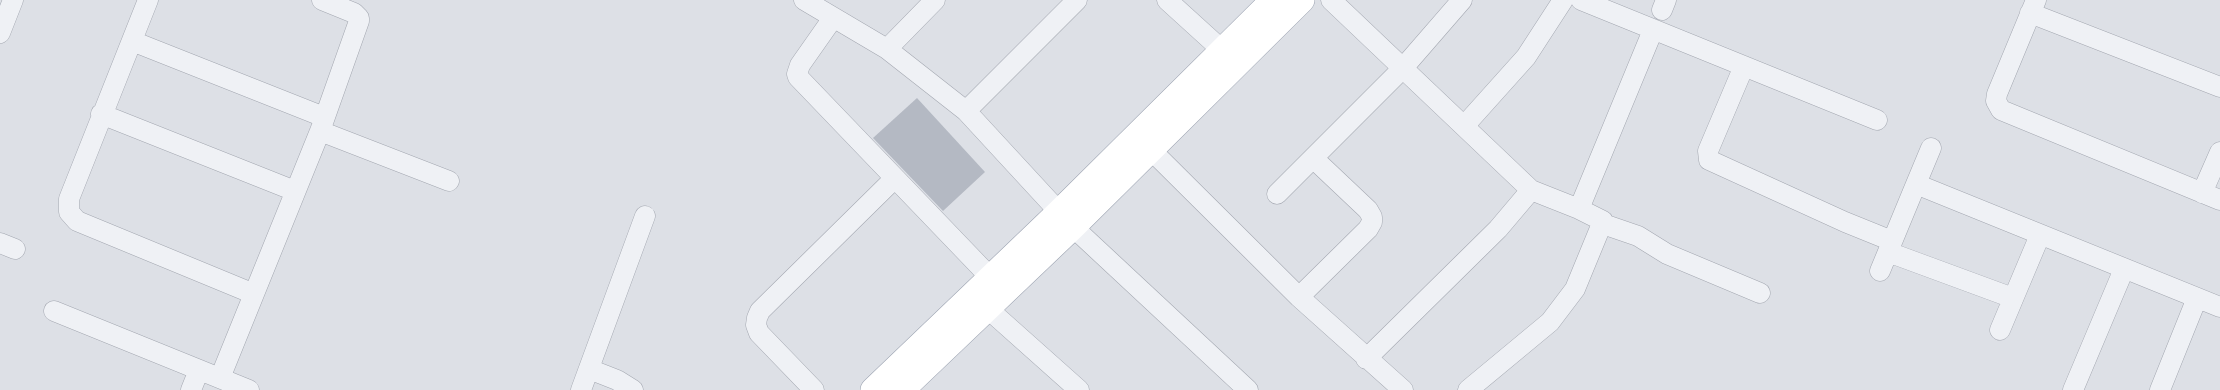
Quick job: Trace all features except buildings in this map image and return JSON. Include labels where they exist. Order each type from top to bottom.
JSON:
[{"type":"main road","points":[[902,390],[987,308],[1066,219],[1222,50],[1273,0]]},
{"type":"main road","points":[[873,390],[990,277],[1066,219],[1150,149],[1302,0]]},
{"type":"street","points":[[0,33],[13,0]]},
{"type":"street","points":[[148,0],[101,114],[69,199],[68,212],[77,221],[254,294]]},
{"type":"street","points":[[220,378],[322,124],[359,18],[354,13],[322,0]]},
{"type":"street","points":[[804,0],[887,49],[966,111],[1066,219],[1248,390]]},
{"type":"street","points":[[887,49],[935,0]]},
{"type":"street","points":[[966,111],[1077,0]]},
{"type":"street","points":[[1167,0],[1222,50]]},
{"type":"street","points":[[1331,0],[1531,190],[1600,218],[1603,224],[1638,236],[1667,254],[1760,293]]},
{"type":"street","points":[[1277,194],[1403,68],[1462,0]]},
{"type":"street","points":[[1464,126],[1526,57],[1563,0]]},
{"type":"street","points":[[1581,0],[1878,120]]},
{"type":"street","points":[[2220,86],[2033,7],[1997,94],[1996,101],[2001,110],[2211,197],[2220,152]]},
{"type":"street","points":[[833,18],[800,64],[797,74],[801,82],[990,277]]},
{"type":"street","points":[[1579,209],[1653,30]]},
{"type":"street","points":[[132,40],[449,181]]},
{"type":"street","points":[[1744,66],[1708,151],[1709,160],[1845,222],[1890,246],[2013,298]]},
{"type":"street","points":[[101,114],[295,191]]},
{"type":"street","points":[[1880,271],[1931,148]]},
{"type":"street","points":[[1150,149],[1299,297],[1366,359],[1403,390]]},
{"type":"street","points":[[1299,297],[1368,229],[1372,222],[1371,214],[1368,210],[1313,158]]},
{"type":"street","points":[[814,390],[759,333],[756,325],[757,318],[760,311],[895,178]]},
{"type":"street","points":[[1916,184],[2220,307]]},
{"type":"street","points":[[1366,359],[1498,229],[1531,190]]},
{"type":"street","points":[[581,390],[645,216]]},
{"type":"street","points":[[1468,390],[1550,322],[1575,288],[1603,224]]},
{"type":"street","points":[[2000,330],[2040,235]]},
{"type":"street","points":[[2073,390],[2124,269]]},
{"type":"street","points":[[2160,390],[2197,298]]},
{"type":"street","points":[[987,308],[1079,390]]},
{"type":"street","points":[[54,311],[249,390]]},
{"type":"street","points":[[589,369],[617,380],[633,390]]},
{"type":"street","points":[[191,390],[199,370]]}]
